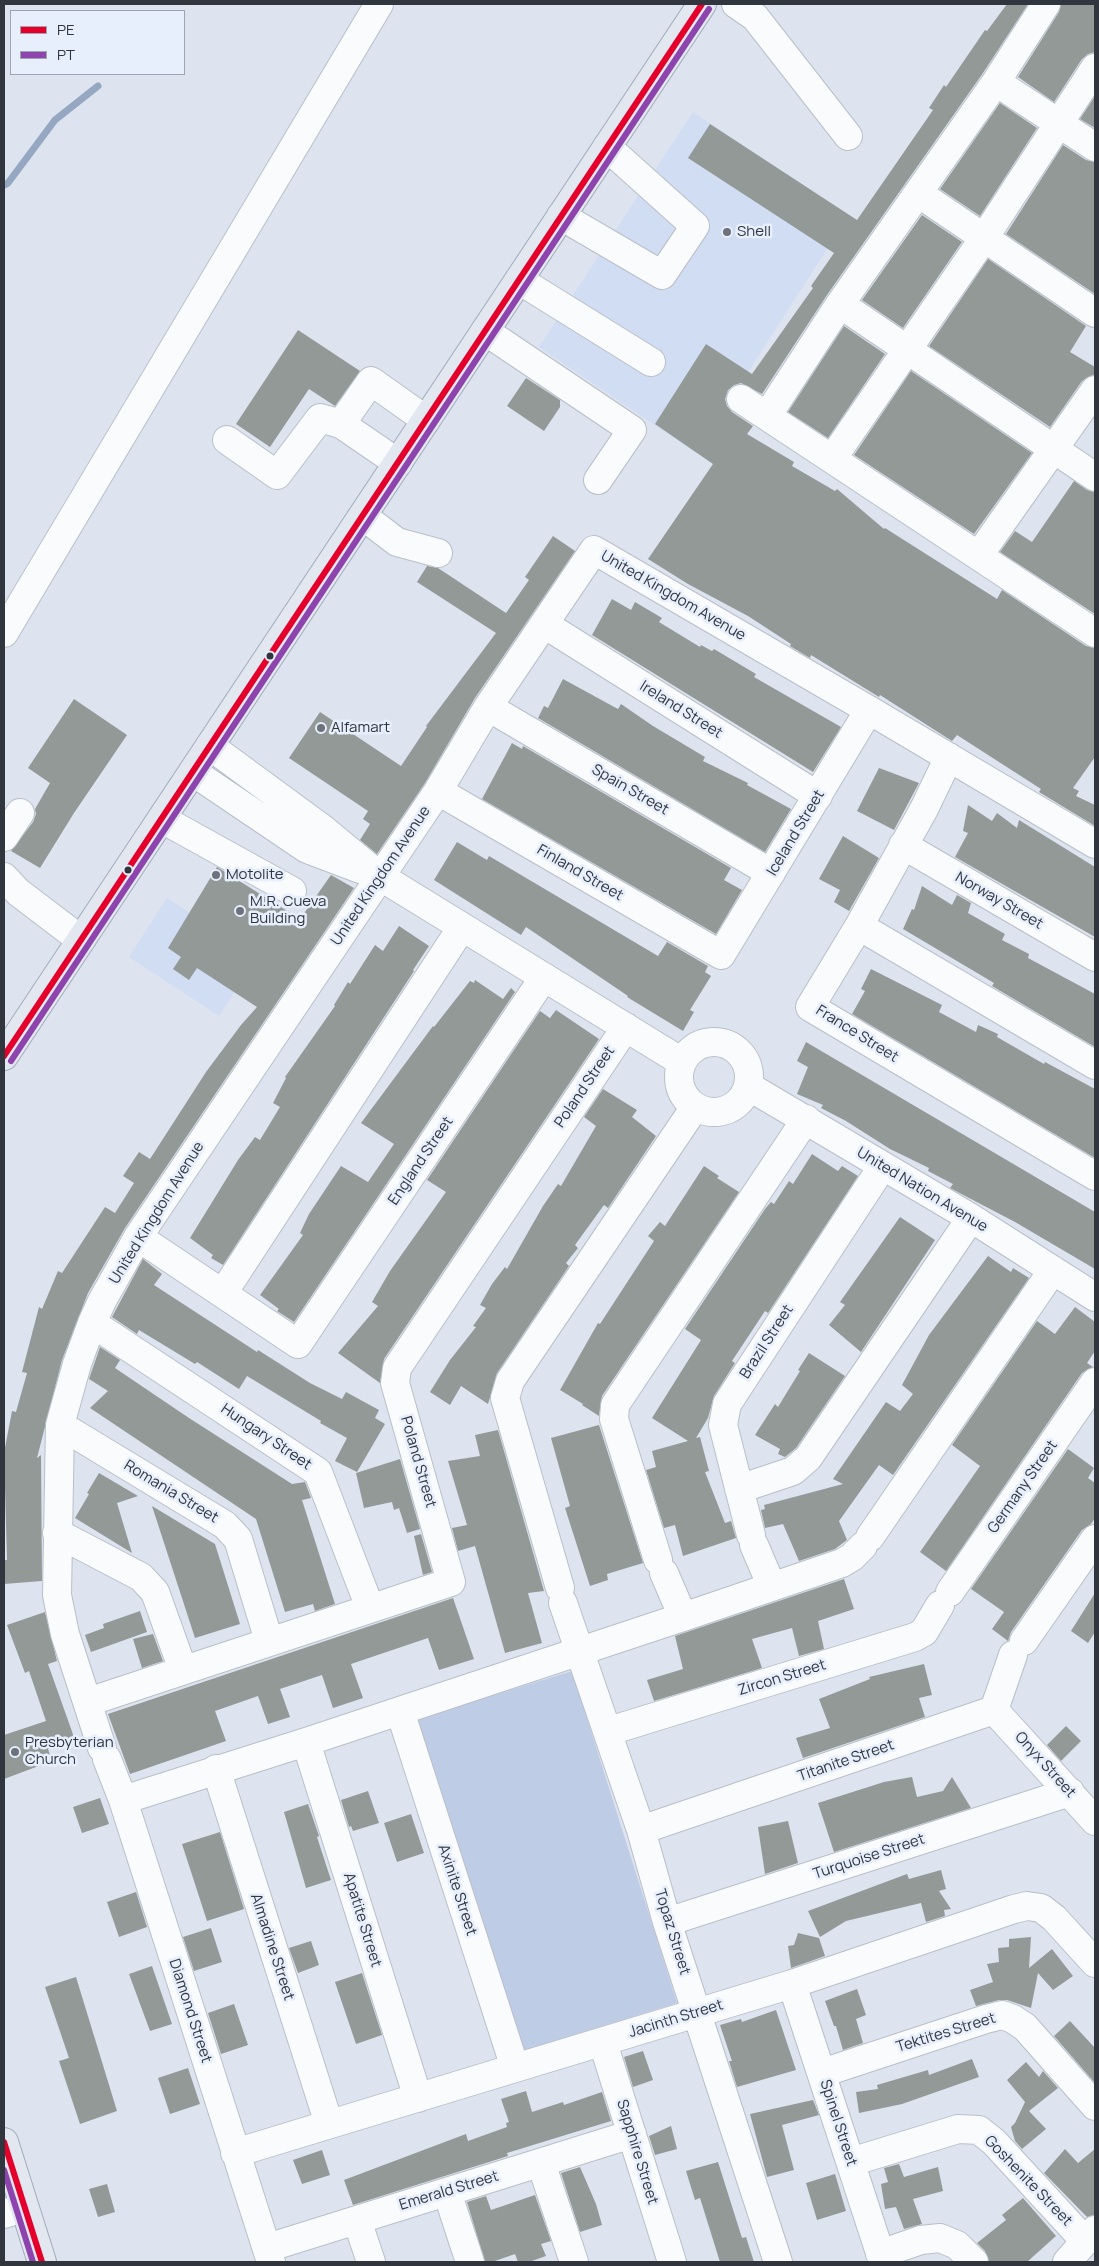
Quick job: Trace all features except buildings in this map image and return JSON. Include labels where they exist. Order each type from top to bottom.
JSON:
[{"type":"main road","points":[[4,1056],[702,4]]},
{"type":"main road","points":[[4,2142],[14,2211],[42,2262]]},
{"type":"street","points":[[4,633],[379,4]]},
{"type":"street","points":[[736,4],[755,16],[848,136]]},
{"type":"street","points":[[767,416],[840,304],[996,82],[1046,4]]},
{"type":"street","points":[[832,459],[984,238],[1095,68]]},
{"type":"street","points":[[996,82],[1095,147]]},
{"type":"street","points":[[561,216],[662,275],[695,226],[607,147]]},
{"type":"street","points":[[918,193],[1095,313]]},
{"type":"street","points":[[519,280],[650,362]]},
{"type":"street","points":[[840,304],[1095,476]]},
{"type":"street","points":[[485,331],[632,430],[598,480]]},
{"type":"street","points":[[341,424],[371,381],[426,420]]},
{"type":"street","points":[[979,555],[1095,390]]},
{"type":"street","points":[[741,399],[1095,633]]},
{"type":"street","points":[[227,440],[278,475],[320,418],[341,424],[398,462]]},
{"type":"street","points":[[363,516],[397,542],[438,553]]},
{"type":"street","name":"United Kingdom Avenue","points":[[105,1754],[65,1634],[58,1594],[57,1532],[60,1425],[77,1364],[92,1323],[102,1301],[138,1237],[381,877],[438,791],[488,707],[594,550],[1095,844]]},
{"type":"street","name":"Ireland Street","points":[[544,624],[818,796]]},
{"type":"street","name":"Spain Street","points":[[488,707],[771,873]]},
{"type":"street","name":"Iceland Street","points":[[722,955],[869,710]]},
{"type":"street","points":[[210,746],[323,829],[381,877],[682,1062]]},
{"type":"street","name":"France Street","points":[[949,757],[924,809],[859,926],[810,1007],[1095,1176]]},
{"type":"street","points":[[193,772],[307,849],[381,877]]},
{"type":"street","name":"Finland Street","points":[[438,791],[722,955]]},
{"type":"street","points":[[4,836],[20,813]]},
{"type":"street","points":[[162,820],[292,891]]},
{"type":"street","name":"Norway Street","points":[[903,845],[1095,957]]},
{"type":"street","points":[[4,877],[18,892],[81,940]]},
{"type":"street","points":[[859,926],[1095,1065]]},
{"type":"street","points":[[138,1237],[222,1293],[462,927]]},
{"type":"street","name":"England Street","points":[[222,1293],[298,1344],[544,977]]},
{"type":"street","name":"Poland Street","points":[[88,1702],[452,1582],[395,1383],[397,1368],[626,1027]]},
{"type":"street","points":[[714,1042],[731,1046],[740,1054],[746,1063],[749,1075],[748,1086],[744,1096],[727,1110],[716,1113],[705,1112],[695,1107],[681,1092],[679,1071],[688,1052],[697,1046],[714,1042]]},
{"type":"street","name":"United Nation Avenue","points":[[748,1086],[970,1218],[1095,1297]]},
{"type":"street","name":"Topaz Street","points":[[695,1107],[510,1381],[505,1398],[562,1595],[609,1731],[668,1922],[778,2262]]},
{"type":"street","points":[[683,1617],[661,1567],[614,1419],[615,1405],[806,1120]]},
{"type":"street","name":"Brazil Street","points":[[772,1587],[753,1540],[739,1489],[723,1425],[726,1404],[882,1166]]},
{"type":"street","points":[[739,1489],[793,1471],[808,1458],[970,1218]]},
{"type":"street","points":[[123,1800],[581,1652],[842,1563],[852,1557],[866,1542],[1053,1270]]},
{"type":"street","name":"Hungary Street","points":[[92,1323],[318,1472],[370,1608]]},
{"type":"street","name":"Germany Street","points":[[945,1598],[1095,1382]]},
{"type":"street","name":"Romania Street","points":[[60,1425],[225,1524],[238,1539],[270,1642]]},
{"type":"street","points":[[57,1532],[141,1577],[155,1592],[183,1670]]},
{"type":"street","points":[[994,1710],[1019,1648],[1095,1539]]},
{"type":"street","name":"Zircon Street","points":[[609,1731],[916,1637],[924,1632],[945,1598]]},
{"type":"street","name":"Onyx Street","points":[[994,1710],[1095,1821]]},
{"type":"street","name":"Titanite Street","points":[[641,1830],[994,1710]]},
{"type":"street","name":"Axinite Street","points":[[400,1711],[515,2068]]},
{"type":"street","name":"Apatite Street","points":[[306,1742],[418,2098]]},
{"type":"street","name":"Diamond Street","points":[[105,1754],[123,1800],[269,2255]]},
{"type":"street","name":"Almadine Street","points":[[216,1770],[329,2124]]},
{"type":"street","name":"Turquoise Street","points":[[668,1922],[1070,1792]]},
{"type":"street","name":"Jacinth Street","points":[[236,2153],[792,1984],[1014,1909],[1028,1906],[1042,1908],[1054,1918],[1095,1963]]},
{"type":"street","name":"Spinel Street","points":[[792,1984],[881,2258]]},
{"type":"street","name":"Tektites Street","points":[[822,2073],[1002,2015],[1013,2019],[1025,2027],[1095,2106]]},
{"type":"street","name":"Sapphire Street","points":[[603,2043],[672,2262]]},
{"type":"street","name":"Goshenite Street","points":[[851,2162],[958,2129],[979,2130],[994,2142],[1090,2236]]},
{"type":"street","name":"Emerald Street","points":[[269,2255],[357,2220],[632,2134]]},
{"type":"street","points":[[541,2162],[574,2262]]},
{"type":"street","points":[[447,2192],[470,2262]]},
{"type":"street","points":[[357,2220],[370,2262]]},
{"type":"street","points":[[1067,2262],[1090,2236]]},
{"type":"street","points":[[881,2258],[921,2240],[940,2238],[957,2244],[974,2262]]},
{"type":"shaded area","name":"Shell","points":[[693,112],[849,215],[696,453],[539,347]]},
{"type":"shaded area","points":[[167,898],[258,957],[219,1016],[129,957]]},
{"type":"shaded area","points":[[572,1671],[677,2003],[522,2051],[417,1719]]},
{"type":"waterway","points":[[4,185],[8,183],[55,120],[98,86]]},
{"type":"transit line","name":"PE","points":[[4,1056],[702,4]]},
{"type":"transit line","name":"PT","points":[[11,1061],[709,9]]},
{"type":"transit line","name":"PE","points":[[4,2142],[42,2262]]},
{"type":"transit line","name":"PT","points":[[4,2170],[33,2262]]},
{"type":"place","name":"Shell","points":[[727,232]]},
{"type":"place","name":"Alfamart","points":[[321,728]]},
{"type":"place","name":"Motolite","points":[[216,875]]},
{"type":"place","name":"M.R. Cueva Building","points":[[240,911]]},
{"type":"place","name":"Presbyterian Church","points":[[15,1752]]}]
